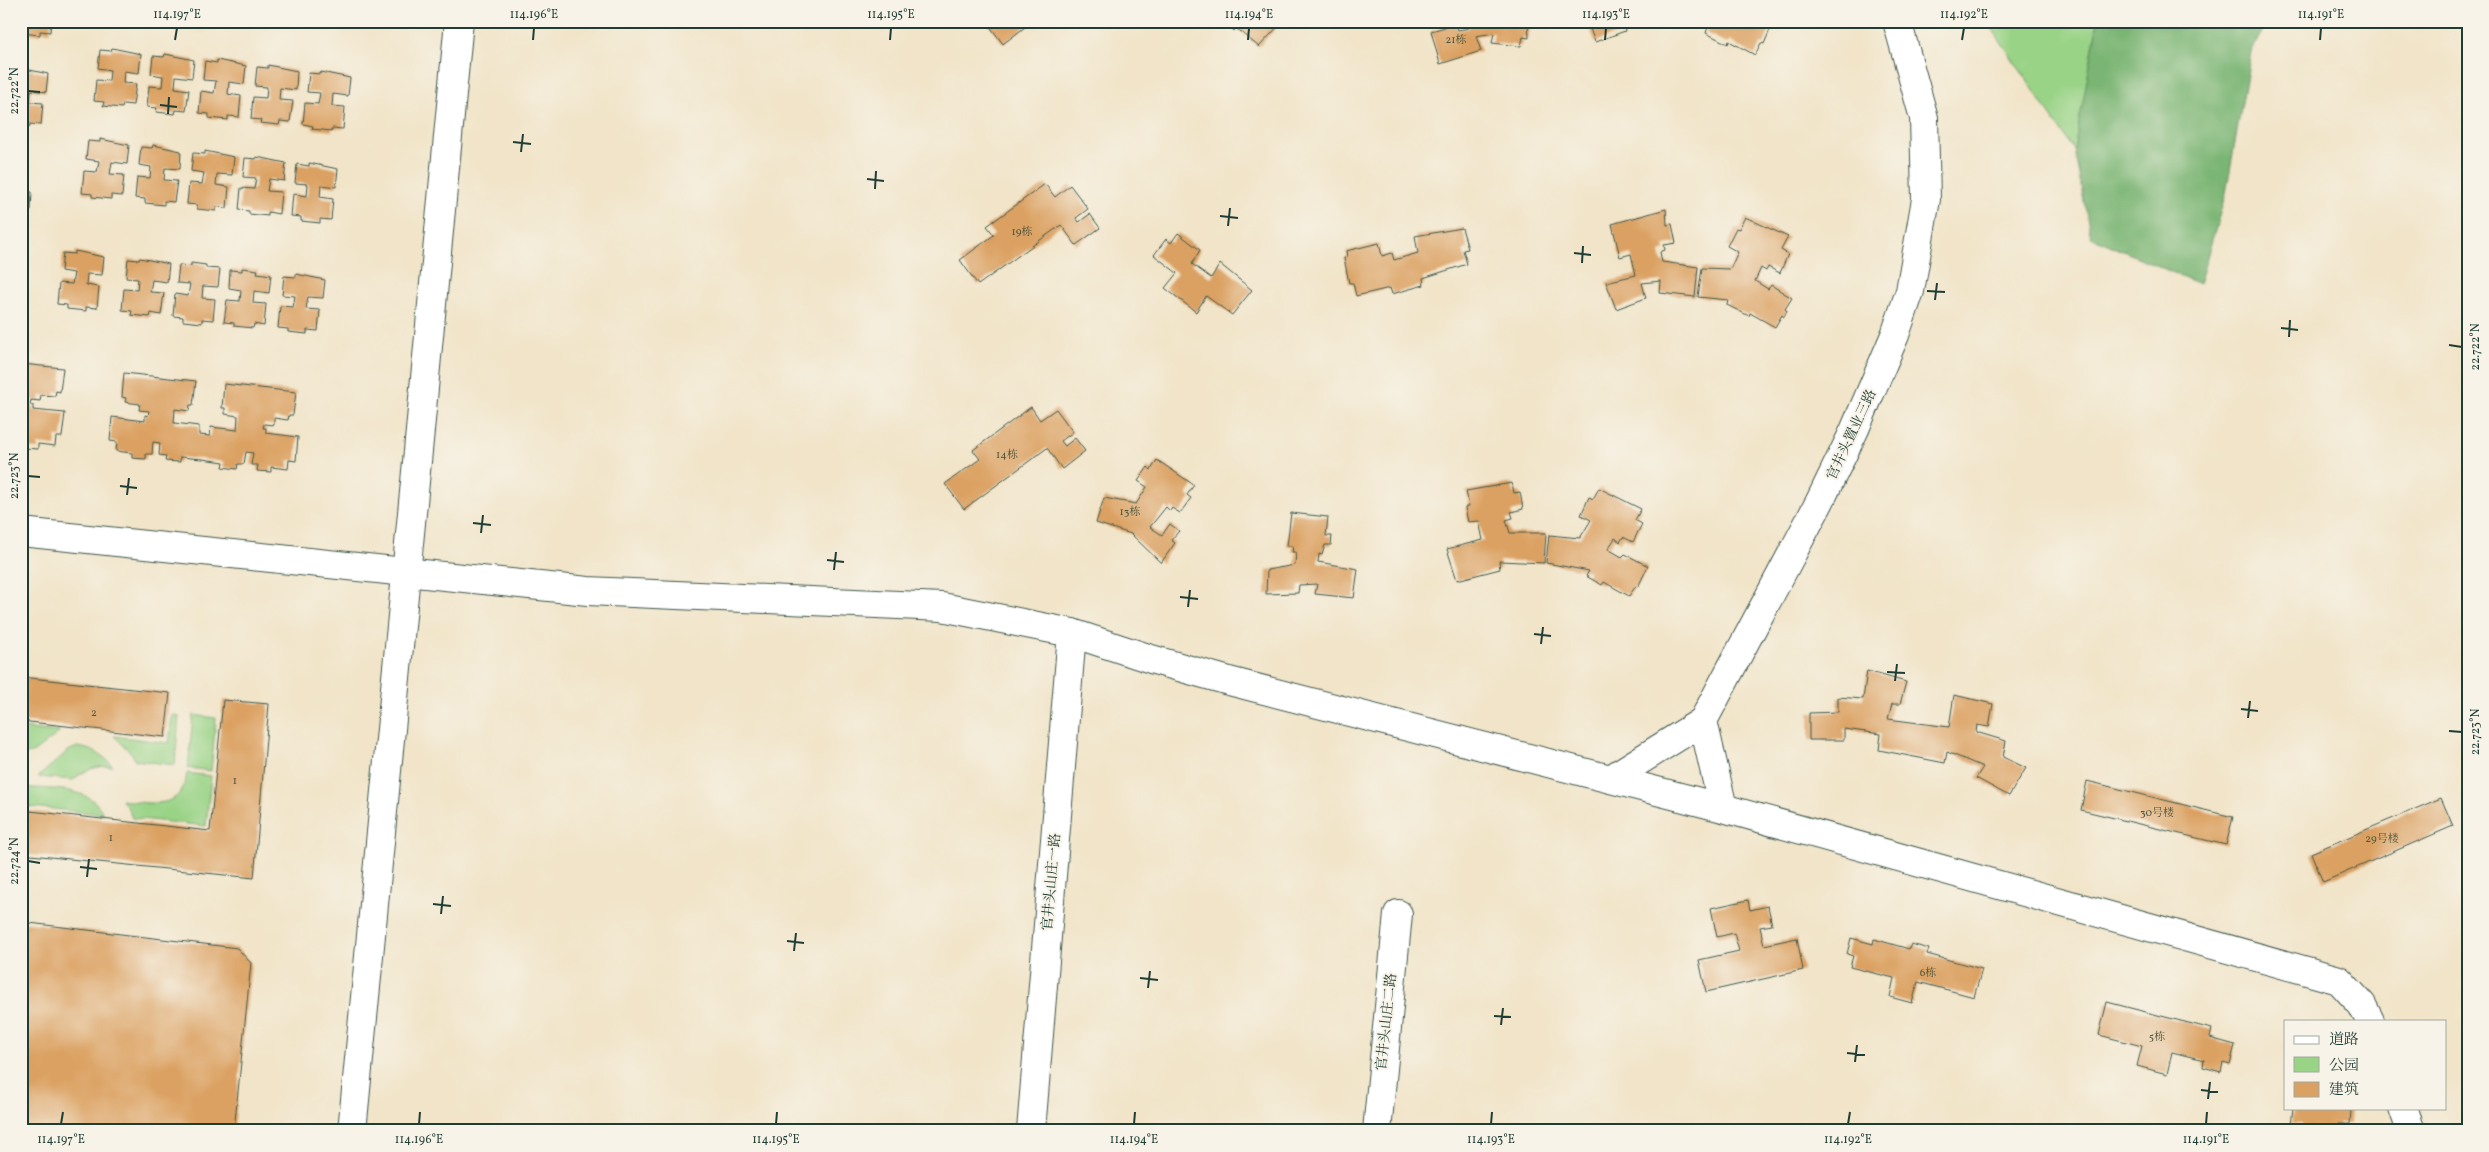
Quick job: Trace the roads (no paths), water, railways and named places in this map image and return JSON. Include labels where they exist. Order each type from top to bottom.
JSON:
[{"type":"street","points":[[352,1131],[459,21]]},
{"type":"street","name":"官井头置业三路","points":[[1612,778],[1703,721],[1780,580],[1854,431],[1895,335],[1910,291],[1926,200],[1924,118],[1898,21]]},
{"type":"street","points":[[21,532],[588,591],[942,607],[1072,633],[1151,659],[1230,681],[1612,778],[2339,980],[2362,1005],[2370,1020]]},
{"type":"street","name":"官井头山庄一路","points":[[1031,1131],[1072,633]]},
{"type":"street","points":[[1703,721],[1723,808]]},
{"type":"street","name":"官井头山庄二路","points":[[1377,1131],[1398,914]]},
{"type":"street","points":[[2404,1110],[2411,1131]]}]
